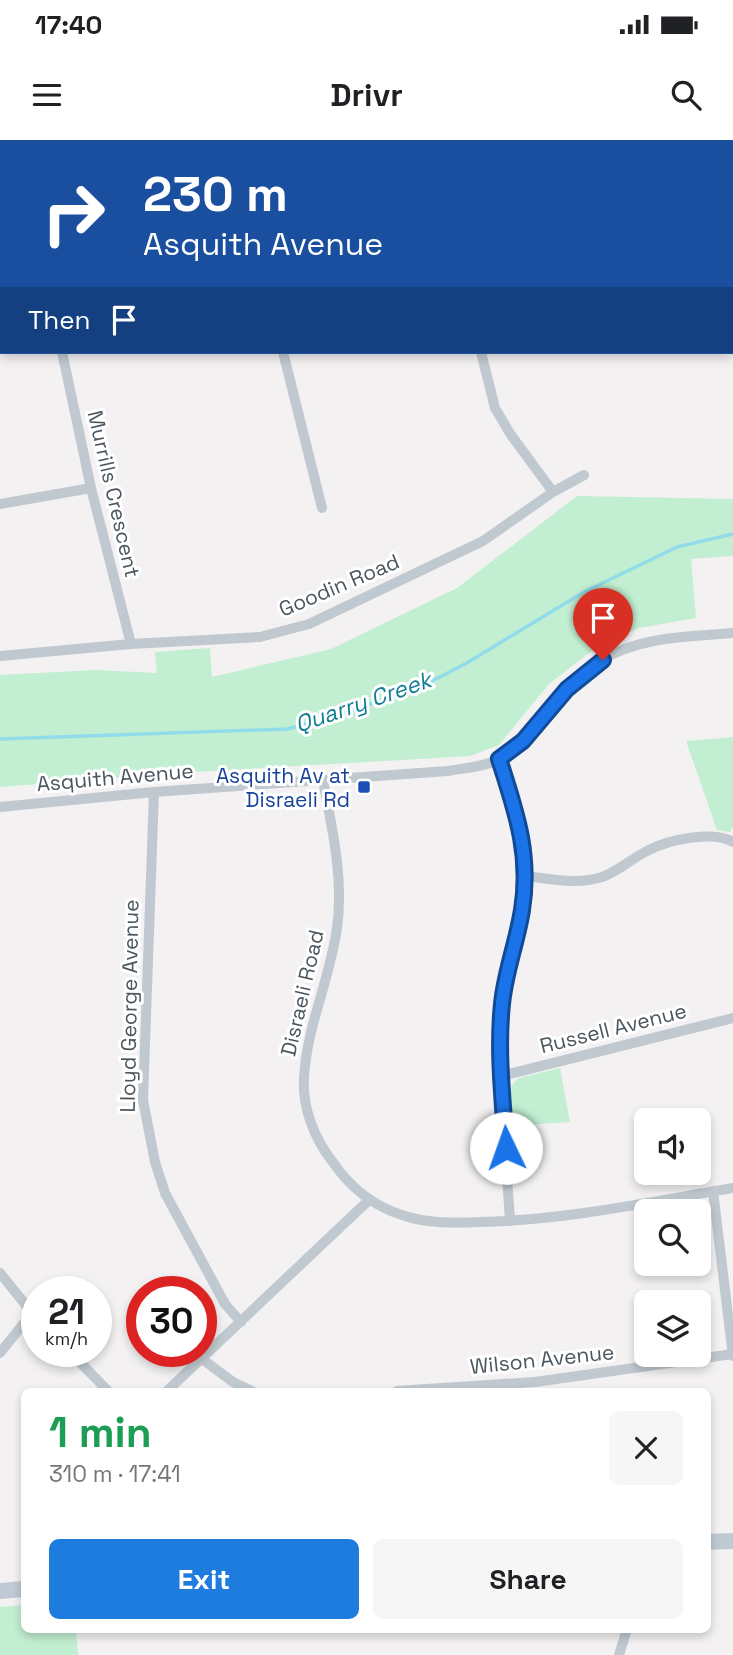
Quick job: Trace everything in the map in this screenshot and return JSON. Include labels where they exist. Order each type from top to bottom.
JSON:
[{"type":"street","name":"Murrills Crescent","points":[[62,354],[91,488],[131,644]]},
{"type":"street","points":[[284,354],[322,508]]},
{"type":"street","points":[[482,354],[495,408],[511,435],[553,492]]},
{"type":"street","name":"Goodin Road","points":[[0,656],[131,644],[260,637],[309,624],[483,541],[553,492],[584,475]]},
{"type":"street","points":[[0,505],[91,488]]},
{"type":"street","name":"Asquith Avenue","points":[[0,807],[154,792],[457,769],[499,759],[523,741],[567,689],[603,660],[639,644],[661,639],[733,634]]},
{"type":"street","points":[[499,759],[519,820],[526,876],[522,912],[509,960],[502,1003],[500,1040],[510,1221]]},
{"type":"street","name":"Disraeli Road","points":[[323,780],[337,865],[338,926],[328,974],[309,1038],[303,1081],[309,1119],[323,1150],[342,1176],[369,1200],[402,1215],[436,1223],[549,1217],[733,1188]]},
{"type":"street","name":"Lloyd George Avenue","points":[[154,792],[143,1100],[147,1129],[165,1193],[225,1304],[241,1322]]},
{"type":"street","points":[[526,876],[583,881],[619,870],[647,850],[663,843],[717,836],[733,842]]},
{"type":"street","name":"Russell Avenue","points":[[502,1076],[733,1018]]},
{"type":"street","points":[[713,1191],[733,1355]]},
{"type":"street","points":[[217,1345],[369,1200]]},
{"type":"street","points":[[0,1273],[21,1300]]},
{"type":"street","points":[[0,1353],[21,1330]]},
{"type":"street","name":"Wilson Avenue","points":[[443,1388],[535,1382],[733,1355]]},
{"type":"street","points":[[85,1367],[105,1388]]},
{"type":"street","points":[[170,1388],[193,1367]]},
{"type":"street","points":[[213,1367],[246,1388]]},
{"type":"street","points":[[711,1542],[733,1541]]},
{"type":"street","points":[[0,1591],[21,1589]]},
{"type":"street","points":[[619,1655],[627,1633]]},
{"type":"green space","points":[[577,496],[733,499],[733,556],[691,559],[696,618],[639,628],[598,646],[549,684],[499,745],[470,756],[177,773],[0,787],[0,675],[95,670],[157,673],[155,652],[210,648],[212,677],[331,649],[457,588]]},
{"type":"green space","points":[[733,737],[733,827],[730,832],[717,830],[686,741]]},
{"type":"green space","points":[[560,1068],[570,1122],[511,1126],[509,1094],[514,1083],[519,1078]]},
{"type":"green space","points":[[21,1605],[21,1633],[76,1633],[78,1655],[0,1655],[0,1607]]},
{"type":"waterway","name":"Quarry Creek","points":[[0,739],[287,729],[334,717],[428,683],[465,664],[584,592],[677,547],[733,534]]},
{"type":"place","name":"Asquith Av at Disraeli Rd","points":[[364,787]]},
{"type":"route","points":[[506,1148],[500,1040],[502,1003],[509,960],[522,912],[526,876],[519,820],[499,759],[535,729],[567,689],[603,660]]}]
